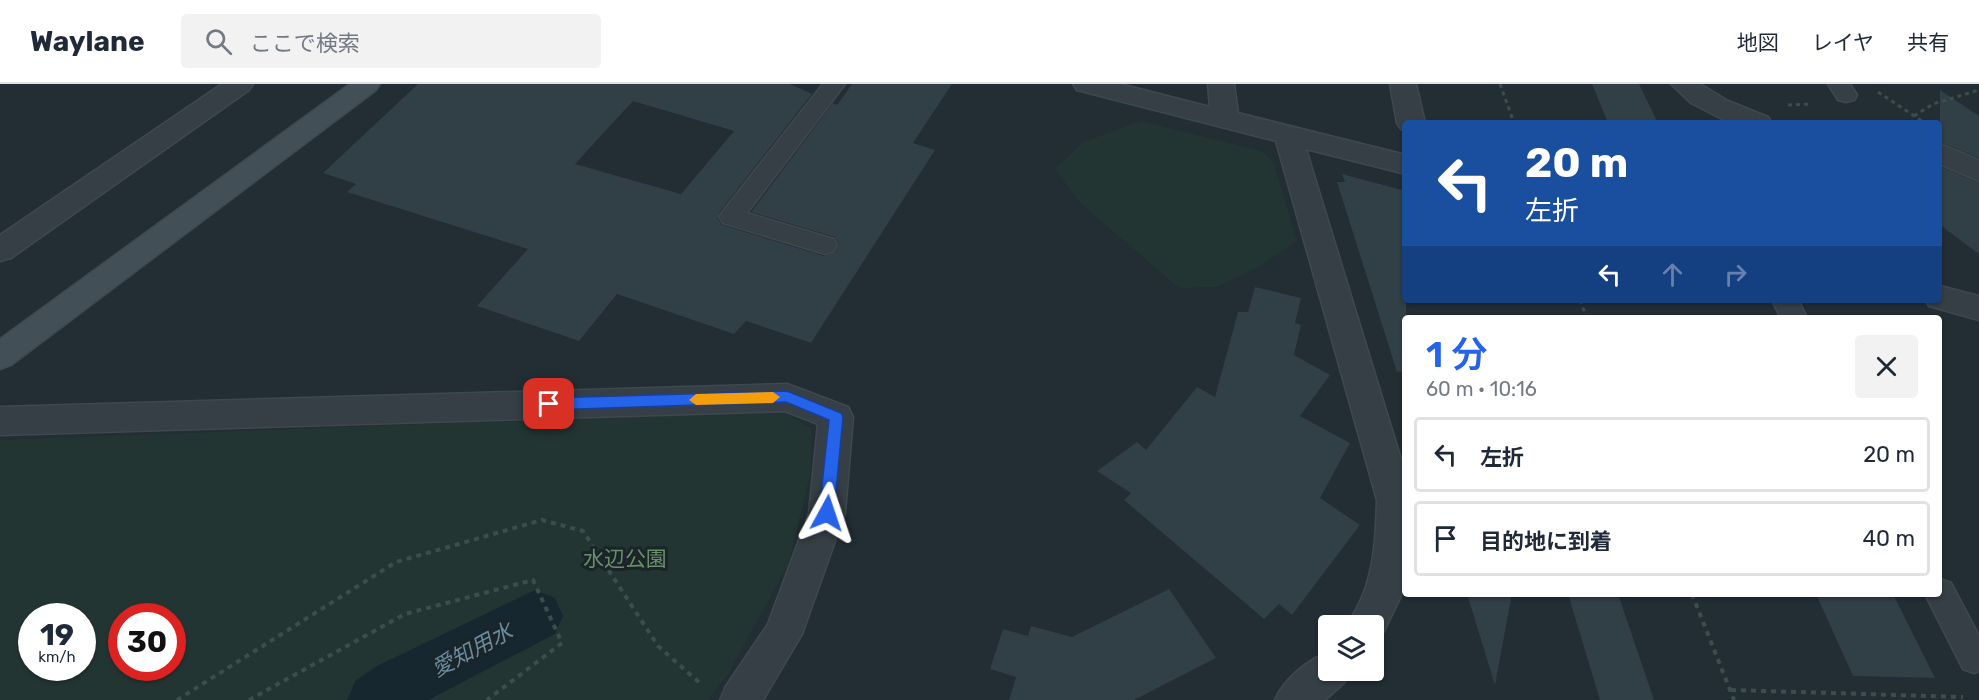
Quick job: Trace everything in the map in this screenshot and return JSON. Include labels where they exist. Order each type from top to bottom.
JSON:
[{"type":"street","points":[[0,250],[240,84]]},
{"type":"street","points":[[0,356],[367,84]]},
{"type":"street","points":[[1086,84],[1402,164]]},
{"type":"street","points":[[1221,84],[1225,120]]},
{"type":"street","points":[[1402,84],[1410,120]]},
{"type":"street","points":[[1684,84],[1695,95],[1750,120]]},
{"type":"street","points":[[1288,135],[1395,500],[1394,537],[1388,573],[1373,615]]},
{"type":"street","points":[[1942,154],[1979,171]]},
{"type":"street","points":[[1942,299],[1979,308]]},
{"type":"street","points":[[0,421],[787,397],[836,417],[827,513],[783,634],[740,700]]},
{"type":"street","points":[[1295,700],[1318,680]]},
{"type":"lane","points":[[825,245],[731,217],[834,84]]},
{"type":"lane","points":[[1942,597],[1974,658]]},
{"type":"path","points":[[1500,84],[1513,120]]},
{"type":"path","points":[[1876,90],[1920,120]]},
{"type":"path","points":[[1914,116],[1932,104],[1979,90]]},
{"type":"path","points":[[177,700],[396,562],[542,520],[583,531],[658,646],[702,685]]},
{"type":"path","points":[[249,700],[405,614],[534,580],[562,643],[487,700]]},
{"type":"path","points":[[1693,597],[1734,700]]},
{"type":"path","points":[[1731,690],[1968,697]]},
{"type":"path","points":[[1857,694],[1859,700]]},
{"type":"green space","points":[[1141,121],[1262,151],[1273,161],[1297,241],[1257,268],[1217,287],[1179,288],[1080,203],[1055,169],[1083,142]]},
{"type":"green space","name":"水辺公園","points":[[783,411],[812,429],[811,471],[788,565],[728,674],[708,700],[0,700],[0,440]]},
{"type":"building","points":[[418,84],[790,84],[812,94],[717,218],[722,225],[824,256],[836,252],[839,244],[835,237],[751,212],[833,103],[837,105],[852,84],[952,84],[913,143],[935,150],[811,343],[746,321],[734,334],[617,294],[579,341],[477,306],[528,249],[347,192],[356,184],[323,173]],"holes":[[[633,101],[734,131],[681,194],[575,164]]]},
{"type":"building","points":[[1592,84],[1639,84],[1657,120],[1607,120]]},
{"type":"building","points":[[1940,90],[1979,116],[1979,158],[1942,143],[1942,120],[1940,120]]},
{"type":"building","points":[[1942,167],[1979,183],[1979,254],[1942,226]]},
{"type":"building","points":[[1342,174],[1402,190],[1402,303],[1406,303],[1406,315],[1402,315],[1402,371],[1397,372],[1337,182],[1345,182]]},
{"type":"building","points":[[1255,287],[1301,298],[1295,323],[1301,325],[1294,355],[1330,375],[1300,416],[1350,443],[1320,498],[1360,525],[1292,615],[1279,604],[1264,619],[1124,500],[1131,493],[1097,471],[1137,442],[1146,450],[1197,387],[1215,397],[1238,312],[1248,312]]},
{"type":"building","points":[[1169,589],[1216,658],[1134,700],[1009,700],[1016,677],[990,669],[1003,629],[1028,636],[1031,626],[1072,637]]},
{"type":"building","points":[[1468,597],[1511,597],[1495,685]]},
{"type":"building","points":[[1569,597],[1619,597],[1654,700],[1600,700]]},
{"type":"building","points":[[1817,597],[1894,597],[1935,678],[1853,676]]},
{"type":"waterway","name":"愛知用水","points":[[376,700],[397,686],[535,616]]},
{"type":"slow traffic","points":[[696,400],[773,397]]},
{"type":"route","points":[[549,404],[787,397],[836,417],[827,513]]}]
